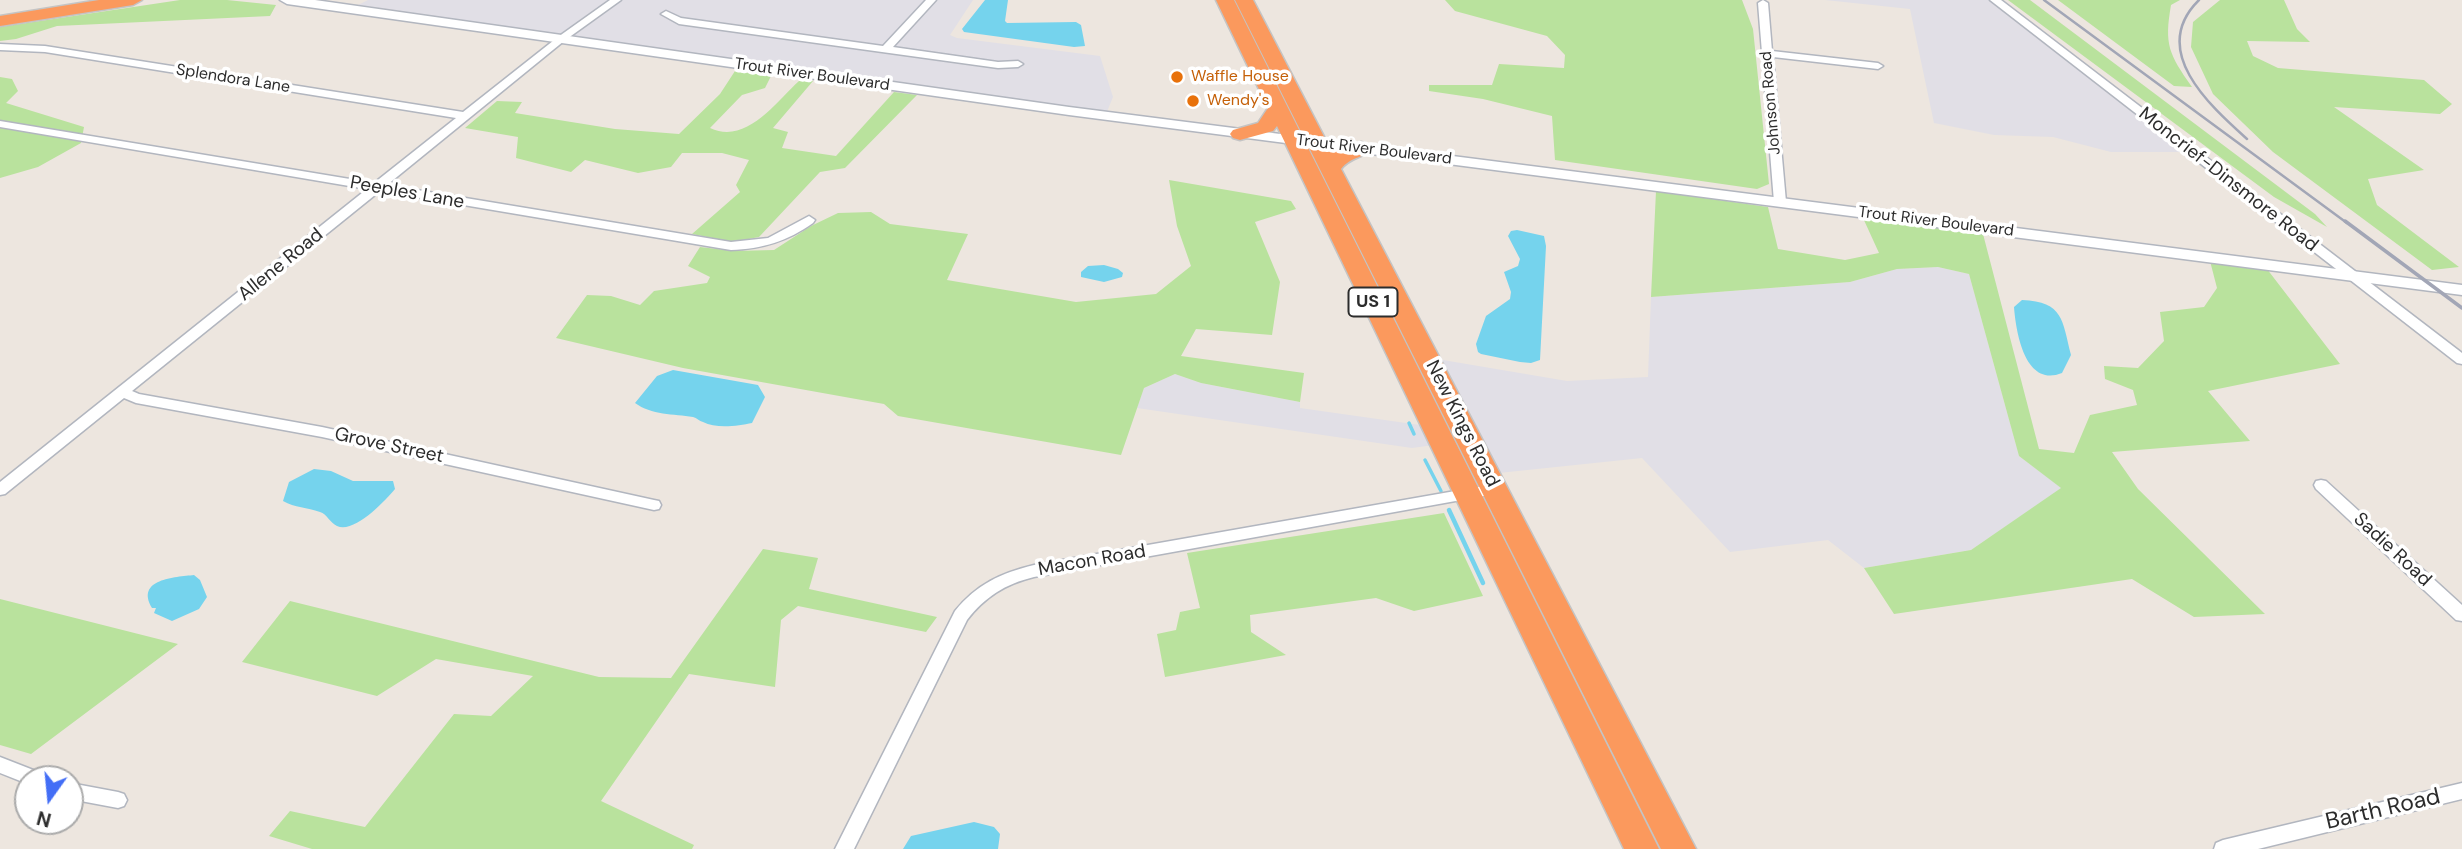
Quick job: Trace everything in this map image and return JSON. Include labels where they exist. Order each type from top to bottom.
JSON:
[{"type":"highway","points":[[0,6],[37,0]]},
{"type":"highway","points":[[0,21],[133,0]]},
{"type":"highway","name":"New Kings Road","points":[[1225,0],[1336,228],[1399,328],[1481,491],[1679,849]]},
{"type":"highway","name":"New Kings Road","points":[[1244,0],[1331,169],[1404,340],[1422,374],[1460,420],[1481,491],[1642,849]]},
{"type":"highway","points":[[1240,134],[1266,127],[1277,109]]},
{"type":"highway","points":[[1331,169],[1340,155],[1361,148]]},
{"type":"street","name":"Trout River Boulevard","points":[[287,0],[1240,134],[2462,290]]},
{"type":"street","name":"Allene Road","points":[[0,490],[561,39],[616,0]]},
{"type":"street","points":[[886,49],[930,0]]},
{"type":"street","name":"Moncrief-Dinsmore Road","points":[[1995,0],[2462,360]]},
{"type":"street","name":"Johnson Road","points":[[1763,3],[1780,202]]},
{"type":"street","points":[[666,14],[678,21],[998,65],[1018,64]]},
{"type":"street","name":"Splendora Lane","points":[[0,47],[45,49],[466,116]]},
{"type":"street","points":[[1767,53],[1878,66]]},
{"type":"street","name":"Peeples Lane","points":[[0,124],[731,246],[758,246],[772,242],[809,220]]},
{"type":"street","name":"Grove Street","points":[[122,392],[136,398],[322,432],[654,505]]},
{"type":"street","name":"Sadie Road","points":[[2321,485],[2462,615]]},
{"type":"street","name":"Macon Road","points":[[844,849],[961,616],[986,587],[1034,571],[1481,491]]},
{"type":"street","name":"Barth Road","points":[[2223,849],[2462,792]]},
{"type":"street","points":[[84,794],[118,800]]},
{"type":"shaded area","points":[[368,0],[973,0],[950,35],[1100,56],[1113,97],[1106,114],[358,5]]},
{"type":"shaded area","points":[[1825,0],[1991,0],[2187,152],[2111,152],[2053,137],[1994,135],[1934,123],[1910,9]]},
{"type":"shaded area","points":[[1938,267],[1969,274],[2019,456],[2062,488],[1971,550],[1864,568],[1828,540],[1730,552],[1642,458],[1499,473],[1437,359],[1567,381],[1648,377],[1651,297],[1850,282],[1897,269]]},
{"type":"shaded area","points":[[1175,374],[1201,383],[1300,402],[1300,408],[1427,426],[1434,445],[1412,448],[1137,408],[1144,388]]},
{"type":"green space","points":[[180,0],[227,0],[276,5],[270,16],[57,26],[16,39],[0,41],[0,27]]},
{"type":"green space","points":[[1445,0],[1742,0],[1753,29],[1769,184],[1757,189],[1555,160],[1552,116],[1483,99],[1429,91],[1429,85],[1492,85],[1499,64],[1564,68],[1565,55],[1547,36],[1455,11]]},
{"type":"green space","points":[[2008,0],[2030,0],[2315,214],[2327,227],[2274,197]]},
{"type":"green space","points":[[2058,0],[2180,0],[2171,5],[2168,30],[2170,49],[2192,87],[2174,86]]},
{"type":"green space","points":[[2220,0],[2284,0],[2297,29],[2310,42],[2247,41],[2253,56],[2278,68],[2424,80],[2452,104],[2440,114],[2334,107],[2424,170],[2368,179],[2377,205],[2459,267],[2432,270],[2273,152],[2213,94],[2191,47],[2193,22]]},
{"type":"green space","points":[[735,71],[771,76],[765,88],[742,95],[710,128],[723,132],[748,126],[770,110],[799,81],[813,81],[773,128],[788,132],[782,148],[836,156],[894,92],[917,95],[845,168],[820,172],[759,237],[733,242],[692,234],[740,192],[736,185],[749,160],[722,153],[682,153],[671,167],[638,173],[585,160],[571,172],[516,158],[518,137],[465,128],[497,101],[522,102],[515,113],[615,129],[679,134],[720,94]]},
{"type":"green space","points":[[0,77],[12,79],[18,91],[6,103],[84,127],[81,143],[38,167],[0,178]]},
{"type":"green space","points":[[1169,180],[1291,201],[1296,209],[1255,222],[1280,282],[1272,335],[1196,329],[1181,356],[1304,373],[1300,402],[1201,383],[1175,374],[1144,388],[1121,455],[898,416],[884,404],[683,368],[556,338],[587,295],[611,296],[640,305],[654,291],[707,283],[710,277],[688,266],[700,247],[734,251],[774,250],[811,226],[838,213],[871,212],[890,224],[968,234],[947,280],[1076,302],[1156,294],[1191,266],[1177,226]]},
{"type":"green space","points":[[1656,191],[1768,207],[1778,249],[1845,260],[1879,253],[1863,218],[1983,234],[2039,449],[2074,453],[2090,415],[2137,405],[2133,390],[2105,379],[2104,366],[2138,368],[2164,341],[2160,312],[2204,307],[2217,288],[2210,261],[2267,269],[2340,364],[2208,391],[2250,441],[2112,452],[2138,489],[2265,614],[2194,617],[2132,579],[1894,614],[1864,568],[1971,550],[2061,488],[2019,456],[1969,274],[1938,267],[1897,269],[1850,282],[1651,297]]},
{"type":"green space","points":[[1444,513],[1483,596],[1414,611],[1376,598],[1250,615],[1251,632],[1286,655],[1165,677],[1157,634],[1176,630],[1180,612],[1200,608],[1187,553]]},
{"type":"green space","points":[[763,549],[818,558],[809,589],[937,617],[926,632],[798,606],[781,620],[775,687],[689,674],[601,801],[694,845],[692,849],[312,849],[269,836],[290,811],[365,827],[454,714],[491,716],[533,676],[436,659],[377,696],[242,662],[290,601],[599,677],[671,678]]},
{"type":"green space","points":[[0,599],[178,644],[31,754],[0,745]]},
{"type":"water","points":[[985,0],[1008,0],[1007,23],[1076,22],[1081,25],[1085,46],[1074,47],[964,32],[962,29]]},
{"type":"water","points":[[1511,231],[1544,236],[1546,246],[1540,360],[1531,363],[1481,354],[1476,344],[1486,316],[1510,299],[1511,292],[1504,272],[1518,266],[1520,259],[1508,236]]},
{"type":"water","points":[[1104,265],[1118,269],[1123,273],[1122,277],[1104,282],[1081,277],[1081,272],[1088,266]]},
{"type":"water","points":[[2022,300],[2046,305],[2059,315],[2071,355],[2062,373],[2039,373],[2025,355],[2017,330],[2014,307]]},
{"type":"water","points":[[673,370],[758,385],[765,397],[752,423],[727,426],[714,426],[693,417],[655,412],[635,403],[657,376]]},
{"type":"water","points":[[314,469],[331,471],[353,481],[393,481],[395,489],[360,521],[344,527],[337,526],[322,513],[283,501],[289,482]]},
{"type":"water","points":[[194,575],[200,580],[207,597],[199,609],[172,621],[154,613],[156,608],[152,608],[148,598],[153,585],[168,579]]},
{"type":"water","points":[[974,822],[994,827],[1000,834],[998,849],[903,849],[911,836]]},
{"type":"waterway","points":[[1409,423],[1414,434]]},
{"type":"waterway","points":[[1425,460],[1441,491]]},
{"type":"waterway","points":[[1449,510],[1483,583]]},
{"type":"railway","points":[[2044,0],[2347,223]]},
{"type":"railway","points":[[2199,0],[2185,19],[2180,38],[2182,57],[2190,76],[2202,93],[2247,139]]},
{"type":"railway","points":[[2345,221],[2462,308]]},
{"type":"place","name":"Waffle House","points":[[1177,77]]},
{"type":"place","name":"Wendy's","points":[[1193,101]]}]
